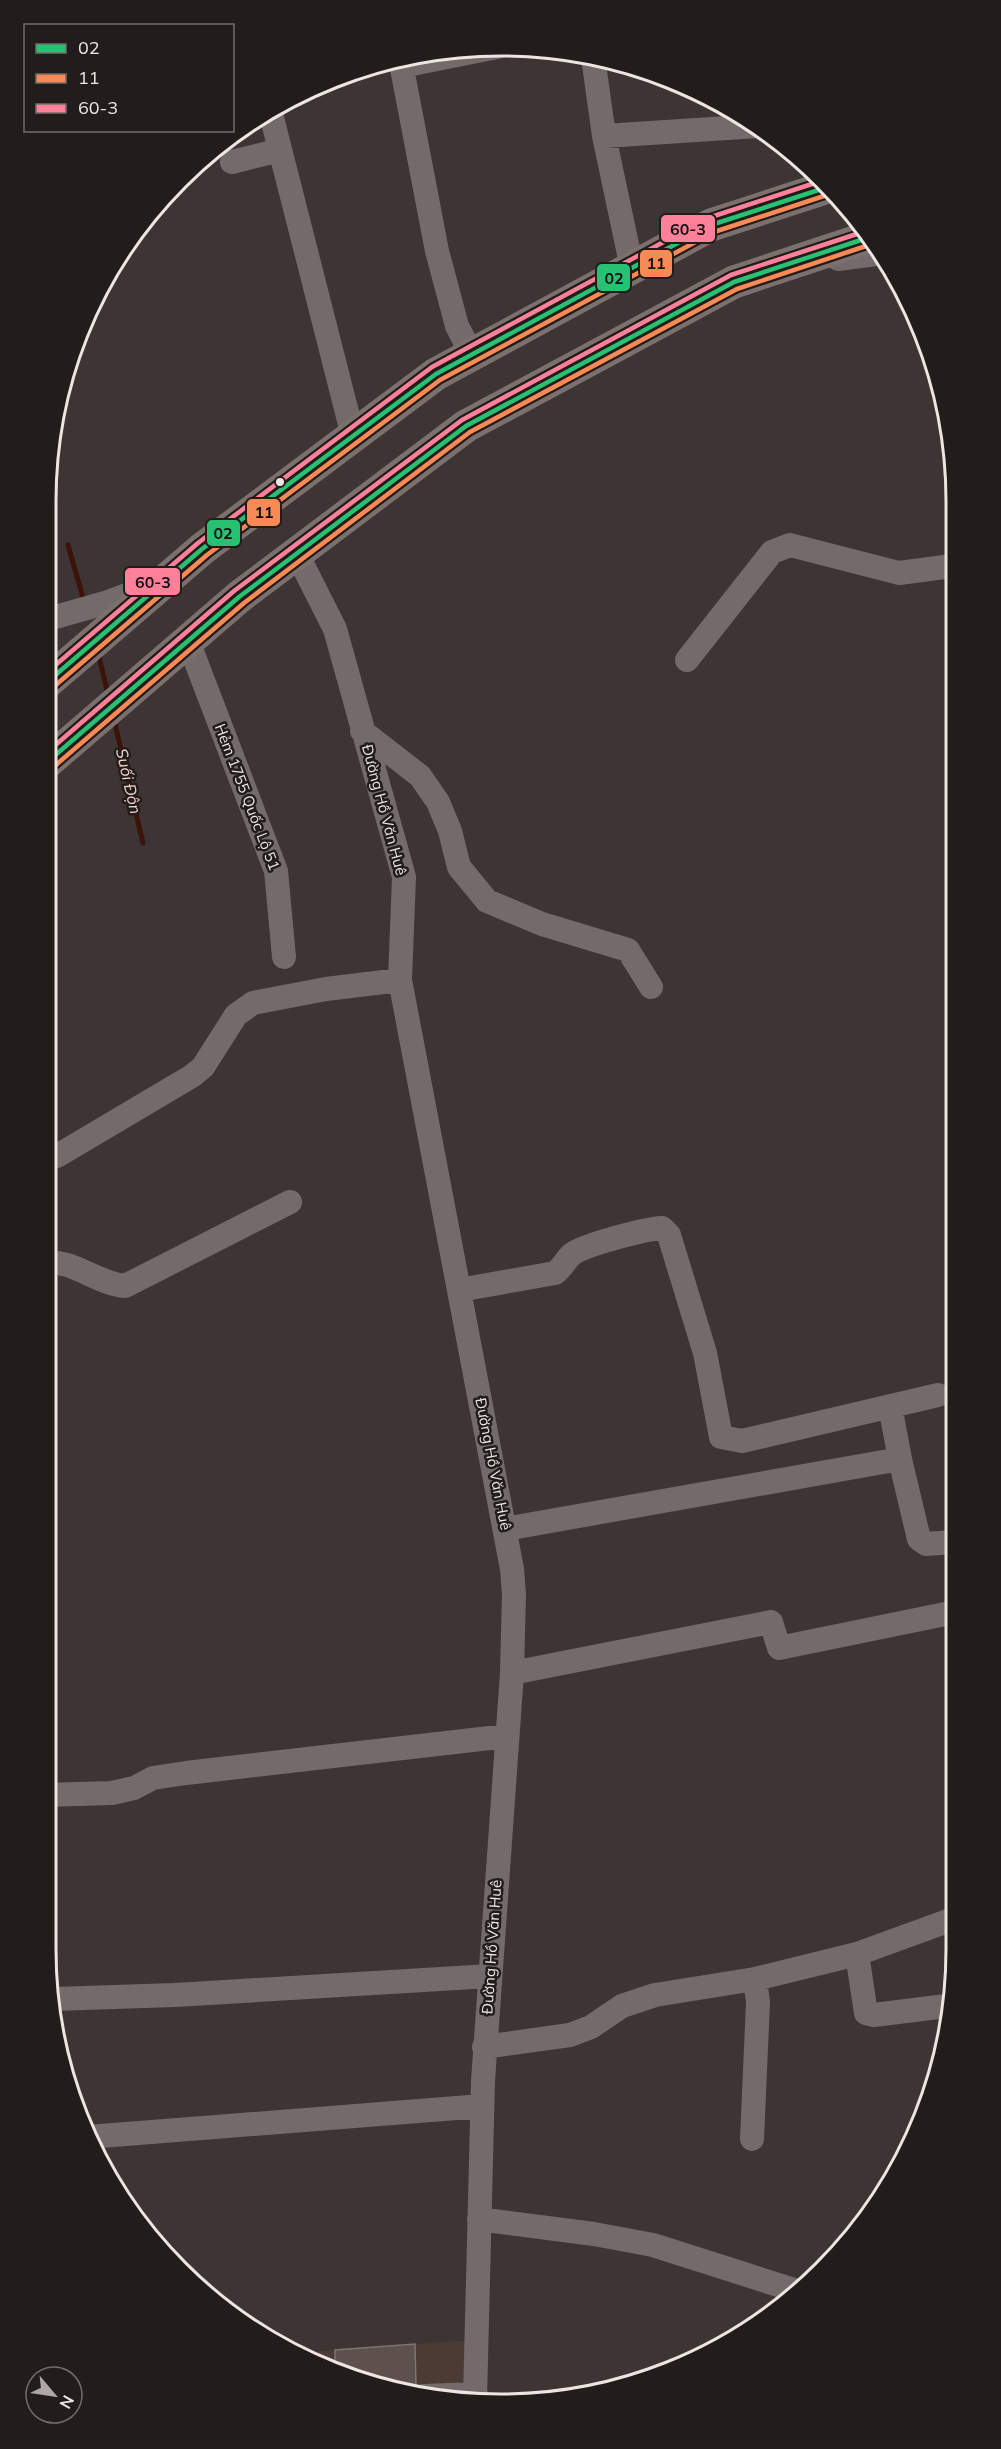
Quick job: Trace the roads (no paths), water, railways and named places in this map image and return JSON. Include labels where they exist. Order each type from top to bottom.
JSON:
[{"type":"highway","points":[[56,674],[202,549],[436,374],[711,225],[817,188]]},
{"type":"highway","points":[[56,755],[239,597],[466,426],[734,282],[861,240]]},
{"type":"street","points":[[593,66],[604,136],[632,268]]},
{"type":"street","points":[[402,67],[437,251],[457,326],[472,355]]},
{"type":"street","points":[[272,119],[353,436]]},
{"type":"street","points":[[604,136],[743,127]]},
{"type":"street","points":[[232,162],[280,150]]},
{"type":"street","points":[[779,267],[872,255]]},
{"type":"street","points":[[687,660],[772,552],[790,545],[899,573],[945,567]]},
{"type":"street","name":"Đường Hồ Văn Huê","points":[[297,554],[335,629],[404,878],[400,980],[512,1569],[514,1594],[512,1674],[484,2047],[476,2393]]},
{"type":"street","points":[[56,617],[108,602],[167,580]]},
{"type":"street","name":"Hẻm 1755 Quốc Lộ 51","points":[[188,641],[276,871],[284,957]]},
{"type":"street","points":[[362,731],[420,776],[438,802],[450,831],[459,867],[487,901],[542,924],[628,950],[651,987]]},
{"type":"street","points":[[57,1156],[192,1076],[204,1066],[236,1015],[253,1003],[326,989],[400,980]]},
{"type":"street","points":[[56,1263],[107,1282],[125,1286],[290,1202]]},
{"type":"street","points":[[459,1290],[555,1273],[565,1265],[570,1256],[582,1248],[663,1228],[669,1235],[705,1353],[721,1437],[742,1441],[938,1395]]},
{"type":"street","points":[[890,1406],[900,1459],[921,1542],[926,1544],[945,1543]]},
{"type":"street","points":[[505,1529],[900,1459]]},
{"type":"street","points":[[512,1674],[771,1622],[779,1648],[945,1613]]},
{"type":"street","points":[[56,1795],[112,1793],[134,1788],[153,1778],[186,1773],[507,1736]]},
{"type":"street","points":[[484,2047],[570,2035],[591,2027],[622,2006],[655,1995],[755,1979],[857,1954],[945,1922]]},
{"type":"street","points":[[857,1954],[866,2013],[874,2015],[942,2006]]},
{"type":"street","points":[[58,1999],[186,1994],[489,1976]]},
{"type":"street","points":[[752,2139],[759,2002],[755,1979]]},
{"type":"street","points":[[97,2136],[482,2106]]},
{"type":"street","points":[[479,2219],[594,2234],[652,2245],[788,2288]]},
{"type":"waterway","name":"Suối Độn","points":[[68,545],[84,601]]},
{"type":"waterway","name":"Suối Độn","points":[[98,653],[108,694]]},
{"type":"waterway","name":"Suối Độn","points":[[114,720],[143,843]]}]
